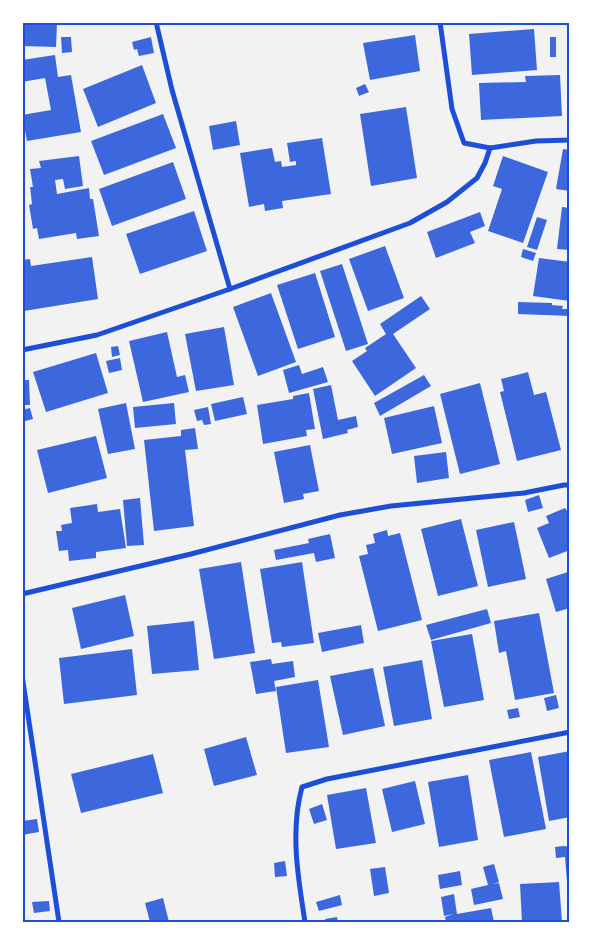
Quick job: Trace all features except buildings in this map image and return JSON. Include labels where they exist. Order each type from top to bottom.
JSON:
[{"type":"street","points":[[156,22],[172,90],[230,290]]},
{"type":"street","points":[[440,22],[452,109],[464,142],[490,148],[536,141],[570,140]]},
{"type":"street","points":[[22,350],[97,334],[230,290],[410,223],[447,202],[477,178],[486,163],[490,148]]},
{"type":"street","points":[[22,594],[191,554],[340,515],[391,506],[524,493],[564,484],[570,485]]},
{"type":"street","points":[[22,676],[59,922]]},
{"type":"street","points":[[305,922],[298,878],[296,809],[302,787],[327,779],[570,732]]}]
